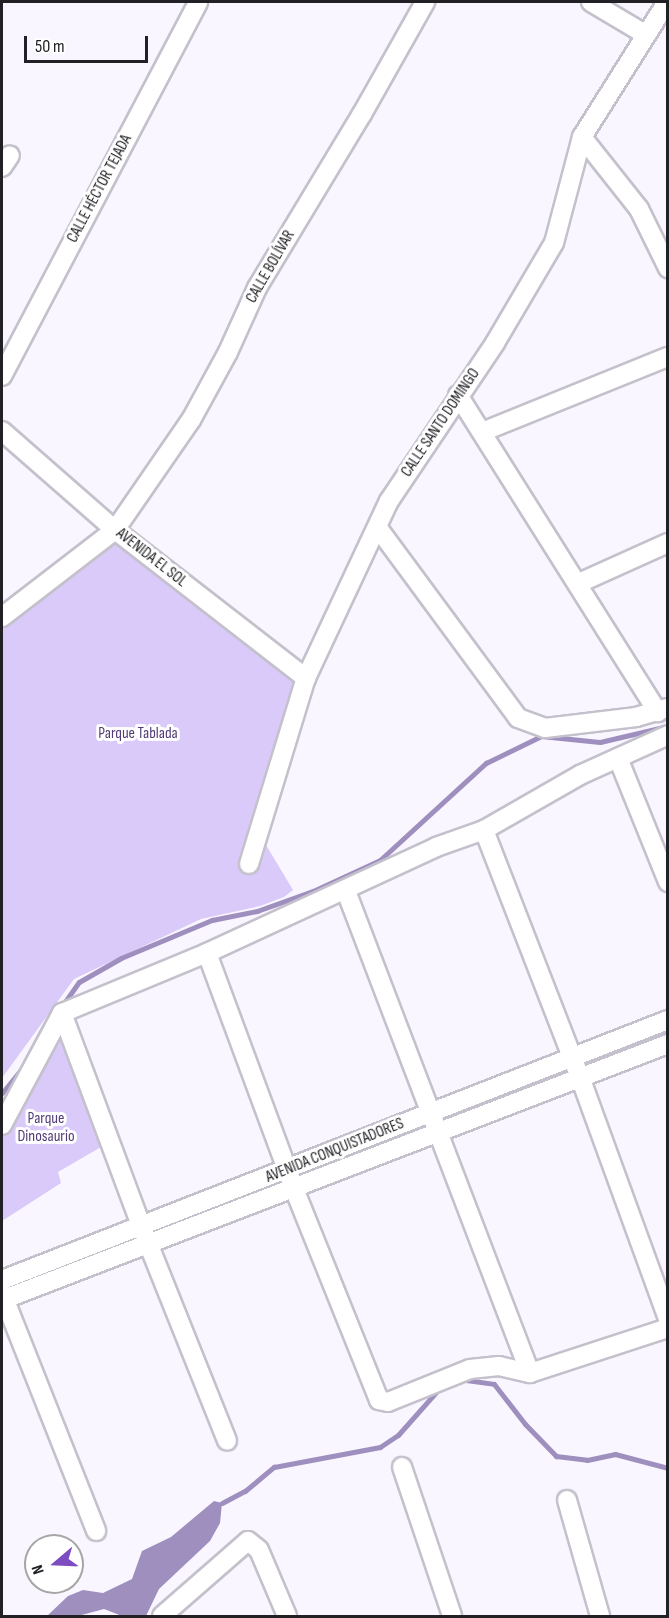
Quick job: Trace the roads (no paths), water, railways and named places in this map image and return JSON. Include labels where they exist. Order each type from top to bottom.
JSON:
[{"type":"street","name":"CALLE HÉCTOR TEJADA","points":[[2,376],[198,2]]},
{"type":"street","name":"CALLE BOLÍVAR","points":[[2,617],[116,530],[190,420],[228,352],[256,288],[425,2]]},
{"type":"street","points":[[591,2],[645,34]]},
{"type":"street","name":"CALLE SANTO DOMINGO","points":[[249,864],[306,678],[389,501],[495,343],[554,243],[582,137],[645,34],[668,2]]},
{"type":"street","points":[[582,137],[639,209],[668,268]]},
{"type":"street","points":[[482,432],[668,357]]},
{"type":"street","points":[[378,528],[518,718],[545,728],[663,710],[458,395]]},
{"type":"street","name":"AVENIDA EL SOL","points":[[2,431],[116,530],[306,678]]},
{"type":"street","points":[[579,583],[668,543]]},
{"type":"street","points":[[2,1125],[63,1013],[207,953],[346,891],[436,847],[484,830],[618,758],[668,735]]},
{"type":"street","points":[[618,758],[668,882]]},
{"type":"street","points":[[484,830],[580,1077],[668,1319]]},
{"type":"street","points":[[346,891],[429,1114],[530,1373]]},
{"type":"street","points":[[207,953],[290,1178],[379,1400],[388,1402],[470,1369],[499,1366],[530,1373],[668,1328]]},
{"type":"street","points":[[63,1013],[142,1228],[227,1441]]},
{"type":"street","name":"AVENIDA CONQUISTADORES","points":[[2,1298],[149,1246],[429,1114],[668,1020]]},
{"type":"street","name":"AVENIDA CONQUISTADORES","points":[[2,1280],[142,1228],[290,1178],[437,1134],[668,1044]]},
{"type":"street","points":[[2,1298],[96,1531]]},
{"type":"street","points":[[402,1467],[452,1617]]},
{"type":"street","points":[[567,1500],[600,1617]]},
{"type":"street","points":[[162,1617],[248,1541],[259,1550],[287,1617]]},
{"type":"waterway","points":[[62,1006],[79,982],[121,958],[212,920],[257,911],[313,891],[380,860],[486,763],[541,736],[600,742],[668,726]]},
{"type":"waterway","points":[[2,1093],[25,1065]]},
{"type":"waterway","points":[[466,1380],[494,1384],[525,1424],[556,1456],[587,1460],[615,1454],[668,1468]]},
{"type":"waterway","points":[[222,1503],[245,1491],[274,1467],[380,1447],[398,1435],[437,1391]]},
{"type":"park label","name":"Parque Tablada","points":[[138,734]]},
{"type":"park label","name":"Parque Dinosaurio","points":[[46,1128]]}]
